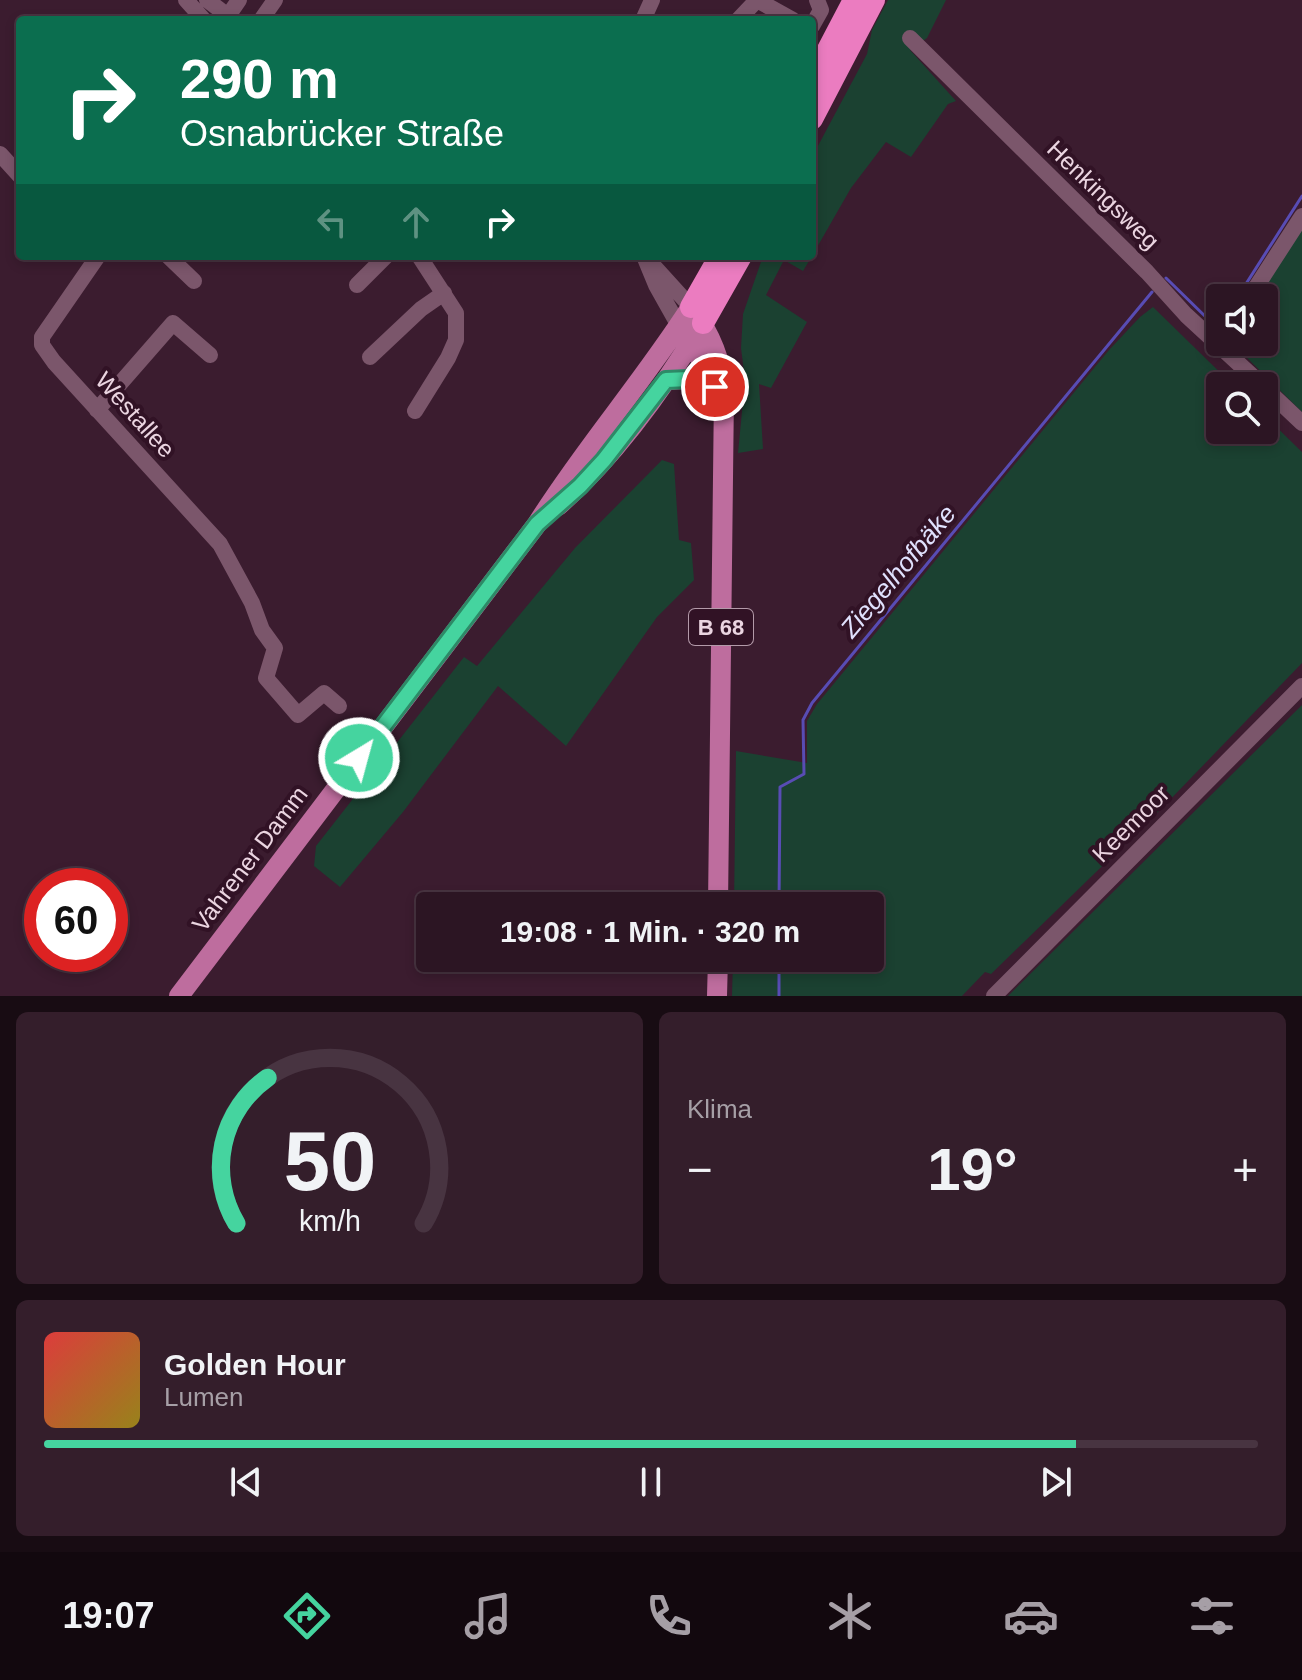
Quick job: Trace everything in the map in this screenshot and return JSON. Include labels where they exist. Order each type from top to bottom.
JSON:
[{"type":"highway","points":[[816,72],[854,0]]},
{"type":"highway","points":[[816,111],[874,0]]},
{"type":"highway","points":[[691,319],[718,260]]},
{"type":"highway","points":[[691,319],[738,260]]},
{"type":"main road","name":"Vahrener Damm","points":[[537,524],[604,460],[666,380],[690,344],[691,319]]},
{"type":"main road","name":"Vahrener Damm","points":[[179,996],[537,524],[638,385],[691,319]]},
{"type":"main road","name":"B 68","points":[[691,319],[721,365],[718,892]]},
{"type":"main road","name":"B 68","points":[[690,344],[706,367],[722,408]]},
{"type":"main road","points":[[666,380],[689,379],[715,387]]},
{"type":"main road","points":[[717,996],[718,972]]},
{"type":"street","points":[[186,0],[200,16]]},
{"type":"street","points":[[207,0],[228,16],[234,3]]},
{"type":"street","points":[[742,16],[757,0],[786,16]]},
{"type":"street","points":[[816,19],[821,10],[817,0]]},
{"type":"street","name":"Henkingsweg","points":[[910,38],[1147,272],[1186,315],[1206,331]]},
{"type":"street","points":[[0,154],[16,172]]},
{"type":"street","points":[[1258,284],[1302,216]]},
{"type":"street","name":"Westallee","points":[[93,260],[42,337],[42,345],[220,544],[252,603],[262,630],[275,648],[266,678],[298,715],[324,693],[339,706]]},
{"type":"street","points":[[172,260],[194,281]]},
{"type":"street","points":[[357,285],[382,260]]},
{"type":"street","points":[[415,411],[456,340],[456,313],[422,260]]},
{"type":"street","points":[[646,260],[656,285],[691,319]]},
{"type":"street","points":[[648,260],[669,283],[691,319]]},
{"type":"street","points":[[669,283],[707,280]]},
{"type":"street","points":[[370,357],[421,309],[444,293]]},
{"type":"street","points":[[97,410],[173,323],[210,355]]},
{"type":"street","name":"Henkingsweg","points":[[1234,356],[1250,372]]},
{"type":"street","name":"Henkingsweg","points":[[1278,400],[1302,423]]},
{"type":"street","name":"Keemoor","points":[[994,996],[1302,686]]},
{"type":"green space","points":[[888,0],[946,0],[927,38],[910,50],[956,101],[948,104],[911,157],[886,142],[851,188],[816,249],[816,150],[867,54],[872,30]]},
{"type":"green space","points":[[1302,229],[1302,412],[1278,388],[1278,372],[1261,372],[1245,356],[1278,356],[1278,284],[1265,284]]},
{"type":"green space","points":[[762,260],[784,260],[766,295],[807,322],[771,388],[759,384],[763,449],[738,453],[745,380],[741,348],[743,314]]},
{"type":"green space","points":[[784,260],[810,260],[803,271]]},
{"type":"green space","points":[[1153,307],[1220,372],[1206,372],[1206,444],[1278,444],[1278,429],[1302,452],[1302,663],[1162,808],[991,974],[985,972],[962,996],[732,996],[733,972],[884,972],[884,892],[734,892],[736,751],[807,763],[807,721],[817,704],[1109,350]]},
{"type":"green space","points":[[662,460],[674,464],[679,540],[691,543],[694,580],[657,617],[566,746],[498,686],[403,812],[340,887],[314,866],[316,846],[464,657],[477,666],[575,548]]},
{"type":"green space","points":[[1302,705],[1302,996],[1008,996]]},
{"type":"waterway","name":"Ziegelhofbäke","points":[[1246,284],[1302,196]]},
{"type":"waterway","name":"Ziegelhofbäke","points":[[1166,278],[1206,317]]},
{"type":"waterway","name":"Ziegelhofbäke","points":[[779,892],[780,787],[804,774],[803,720],[812,703],[1152,292]]},
{"type":"waterway","name":"Ziegelhofbäke","points":[[779,972],[779,996]]},
{"type":"route","points":[[359,758],[537,524],[604,460],[666,380],[689,379],[715,387]]}]
